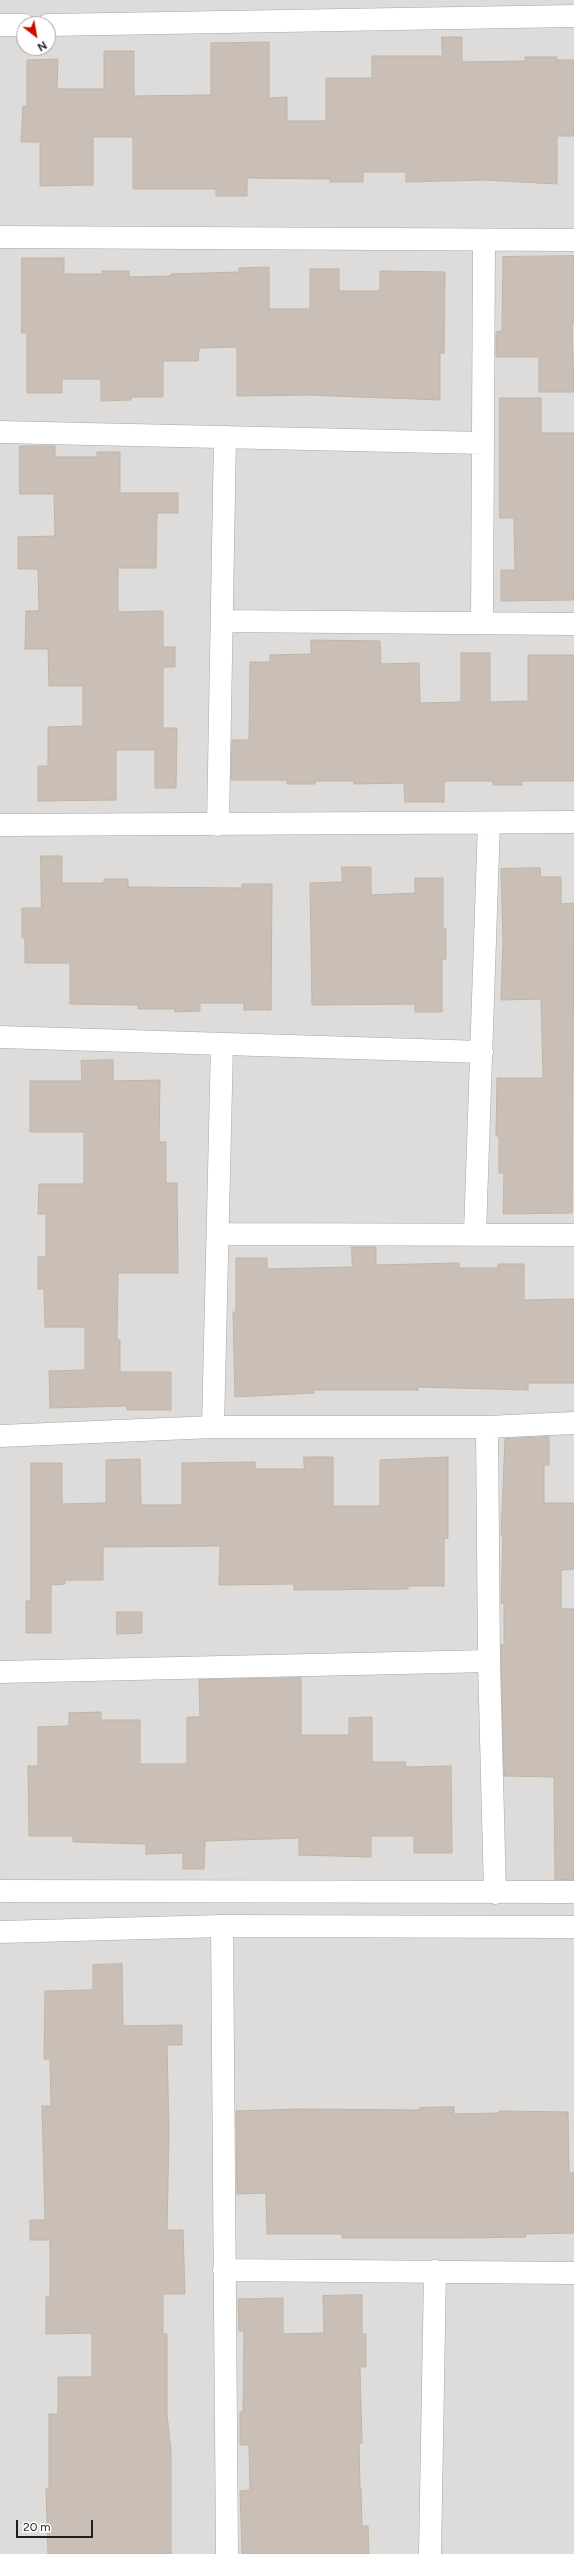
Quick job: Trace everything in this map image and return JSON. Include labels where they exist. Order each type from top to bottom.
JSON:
[{"type":"street","points":[[56,25],[574,16]]},
{"type":"street","points":[[0,25],[16,25]]},
{"type":"street","points":[[0,237],[484,241],[574,240]]},
{"type":"street","points":[[482,623],[484,241]]},
{"type":"street","points":[[0,432],[483,443]]},
{"type":"street","points":[[218,826],[225,437]]},
{"type":"street","points":[[222,622],[574,624]]},
{"type":"street","points":[[0,825],[218,826],[574,822]]},
{"type":"street","points":[[475,1233],[489,823]]},
{"type":"street","points":[[0,1038],[482,1052]]},
{"type":"street","points":[[212,1427],[222,1045]]},
{"type":"street","points":[[218,1234],[475,1233],[574,1235]]},
{"type":"street","points":[[0,1436],[212,1427],[487,1427],[574,1423]]},
{"type":"street","points":[[487,1427],[489,1661],[495,1893]]},
{"type":"street","points":[[0,1672],[489,1661]]},
{"type":"street","points":[[0,1891],[574,1892]]},
{"type":"street","points":[[222,1926],[227,2554]]},
{"type":"street","points":[[0,1932],[222,1926],[574,1928]]},
{"type":"street","points":[[224,2270],[574,2273]]},
{"type":"street","points":[[430,2554],[434,2272]]},
{"type":"shaded area","points":[[0,0],[574,0],[574,2554],[0,2554]]},
{"type":"building","points":[[442,37],[462,37],[462,62],[525,61],[525,57],[557,57],[557,60],[574,60],[574,136],[557,136],[557,184],[485,180],[406,182],[406,172],[363,172],[363,182],[330,182],[330,179],[247,178],[247,196],[216,196],[216,189],[133,189],[133,137],[93,137],[93,185],[40,186],[40,142],[21,142],[23,106],[27,106],[27,60],[58,59],[57,89],[104,89],[104,51],[134,51],[134,96],[211,95],[211,43],[269,42],[269,98],[287,97],[287,121],[326,121],[326,78],[372,78],[372,56],[442,56]]},
{"type":"building","points":[[574,256],[574,323],[572,323],[574,392],[539,392],[539,357],[496,357],[496,332],[502,331],[503,257]]},
{"type":"building","points":[[22,258],[64,258],[64,274],[102,274],[102,271],[129,271],[129,277],[239,272],[239,268],[269,267],[269,309],[310,309],[310,269],[339,269],[339,291],[380,291],[380,271],[445,272],[444,353],[440,353],[440,400],[308,395],[237,396],[237,347],[199,348],[198,361],[163,361],[163,397],[131,397],[131,400],[101,401],[101,379],[62,379],[62,393],[27,393],[27,333],[22,333]]},
{"type":"building","points":[[500,398],[541,398],[541,433],[574,433],[574,600],[501,601],[501,570],[515,570],[514,518],[500,518]]},
{"type":"building","points":[[20,446],[55,446],[55,457],[97,457],[97,452],[120,452],[120,493],[178,493],[178,513],[157,513],[156,568],[118,568],[118,612],[163,611],[163,647],[175,647],[175,667],[163,667],[163,728],[177,728],[176,788],[155,788],[155,750],[116,750],[116,800],[38,801],[38,766],[48,766],[48,727],[83,726],[83,686],[49,686],[48,649],[25,649],[26,611],[39,611],[38,569],[18,569],[18,537],[55,536],[54,494],[20,494]]},
{"type":"building","points":[[311,640],[380,641],[381,664],[419,663],[420,703],[461,702],[461,653],[490,653],[490,702],[528,701],[528,655],[574,655],[574,781],[522,781],[522,785],[493,785],[493,781],[444,781],[444,802],[405,802],[404,783],[354,784],[354,781],[315,781],[315,784],[287,784],[287,780],[231,780],[232,740],[249,740],[250,662],[270,662],[270,655],[311,654]]},
{"type":"building","points":[[41,856],[62,856],[62,883],[104,883],[104,879],[128,879],[128,887],[242,888],[242,884],[272,884],[271,1010],[244,1010],[244,1003],[200,1003],[200,1011],[175,1012],[175,1009],[138,1009],[138,1005],[70,1004],[70,963],[25,963],[25,938],[22,938],[22,908],[41,908]]},
{"type":"building","points":[[342,867],[371,867],[371,895],[415,893],[415,878],[443,878],[443,929],[446,929],[446,959],[442,959],[442,1012],[415,1012],[415,1004],[312,1005],[310,883],[342,882]]},
{"type":"building","points":[[540,868],[541,877],[561,877],[561,904],[574,903],[572,1213],[503,1214],[504,1173],[499,1173],[499,1136],[496,1136],[497,1078],[543,1078],[541,999],[501,1000],[503,941],[501,869]]},
{"type":"building","points":[[113,1060],[113,1081],[160,1080],[159,1142],[166,1142],[166,1183],[177,1183],[178,1273],[118,1273],[117,1340],[120,1340],[120,1372],[171,1372],[171,1410],[127,1410],[127,1406],[50,1408],[49,1371],[85,1370],[85,1327],[45,1327],[44,1289],[38,1289],[38,1257],[46,1257],[46,1214],[38,1214],[39,1184],[84,1184],[84,1132],[30,1132],[30,1081],[82,1081],[81,1061]]},
{"type":"building","points":[[352,1247],[376,1247],[376,1265],[459,1263],[459,1268],[498,1268],[498,1264],[524,1264],[524,1300],[574,1299],[574,1383],[528,1383],[528,1390],[418,1387],[418,1390],[314,1390],[314,1393],[235,1397],[233,1312],[236,1312],[236,1258],[267,1258],[267,1269],[352,1267]]},
{"type":"building","points":[[549,1437],[549,1465],[544,1465],[544,1503],[574,1503],[574,1569],[561,1570],[561,1609],[574,1609],[574,1880],[555,1879],[554,1777],[504,1776],[501,1645],[504,1645],[504,1603],[501,1603],[503,1535],[501,1535],[505,1439]]},
{"type":"building","points":[[304,1457],[333,1457],[333,1506],[380,1506],[380,1460],[448,1457],[448,1538],[444,1539],[444,1586],[408,1586],[408,1589],[294,1590],[294,1584],[219,1585],[220,1546],[103,1547],[103,1580],[65,1580],[65,1584],[51,1585],[51,1633],[26,1633],[26,1601],[31,1601],[31,1463],[62,1463],[62,1504],[106,1503],[106,1460],[140,1459],[141,1505],[182,1505],[182,1463],[255,1462],[255,1469],[304,1469]]},
{"type":"building","points":[[117,1612],[142,1612],[142,1633],[117,1634]]},
{"type":"building","points":[[301,1678],[301,1735],[349,1735],[349,1718],[372,1717],[372,1762],[406,1762],[405,1767],[451,1766],[452,1853],[414,1853],[414,1836],[371,1836],[371,1857],[299,1855],[299,1838],[205,1841],[204,1869],[183,1869],[183,1853],[146,1854],[146,1844],[73,1842],[73,1836],[29,1836],[28,1766],[38,1766],[38,1727],[69,1726],[69,1713],[101,1712],[101,1720],[140,1720],[140,1764],[187,1764],[187,1717],[200,1717],[199,1680]]},
{"type":"building","points":[[122,1964],[123,2026],[182,2025],[182,2045],[167,2045],[169,2133],[167,2230],[183,2230],[185,2294],[163,2294],[163,2334],[167,2334],[167,2414],[171,2452],[171,2554],[48,2554],[46,2489],[49,2489],[49,2414],[58,2414],[58,2377],[92,2377],[92,2333],[46,2334],[46,2297],[50,2296],[50,2240],[30,2240],[30,2220],[45,2220],[42,2106],[51,2106],[50,2059],[44,2059],[45,1991],[93,1990],[93,1965]]},
{"type":"building","points":[[454,2107],[454,2114],[499,2113],[499,2111],[568,2112],[569,2173],[574,2173],[574,2233],[526,2234],[526,2237],[457,2238],[342,2238],[342,2234],[267,2234],[266,2193],[237,2194],[236,2111],[298,2109],[420,2110],[420,2108]]},
{"type":"building","points":[[362,2295],[362,2334],[366,2334],[366,2367],[360,2367],[362,2443],[359,2443],[360,2488],[362,2526],[368,2526],[369,2554],[242,2554],[240,2491],[250,2490],[249,2445],[240,2445],[240,2412],[243,2412],[244,2331],[239,2331],[238,2299],[283,2298],[283,2334],[324,2333],[323,2296]]}]
